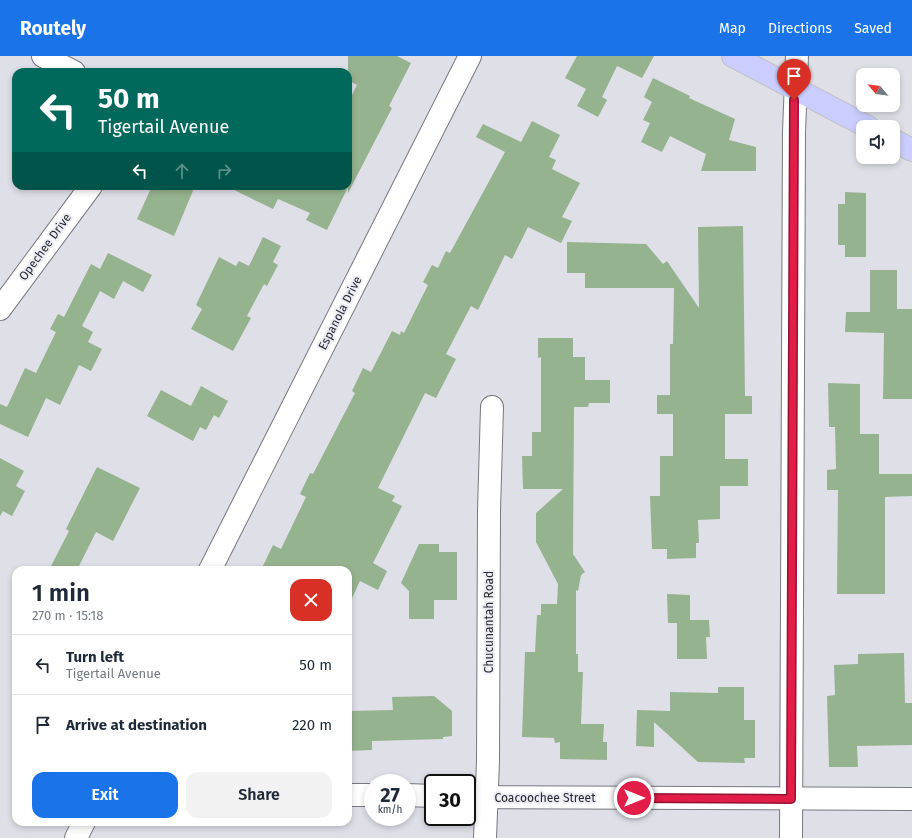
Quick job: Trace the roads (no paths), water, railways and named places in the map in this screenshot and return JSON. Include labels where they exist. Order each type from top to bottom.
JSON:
[{"type":"main road","points":[[733,56],[856,121]]},
{"type":"main road","points":[[900,144],[912,150]]},
{"type":"street","points":[[43,56],[66,68]]},
{"type":"street","name":"Espanola Drive","points":[[212,566],[470,56]]},
{"type":"street","points":[[791,838],[794,87],[797,56]]},
{"type":"street","name":"Opechee Drive","points":[[0,309],[88,190]]},
{"type":"street","name":"Chucunantah Road","points":[[485,838],[477,797],[492,407]]},
{"type":"street","points":[[352,794],[364,795]]},
{"type":"street","name":"Coacoochee Street","points":[[477,797],[912,799]]},
{"type":"street","points":[[76,838],[82,826]]}]
